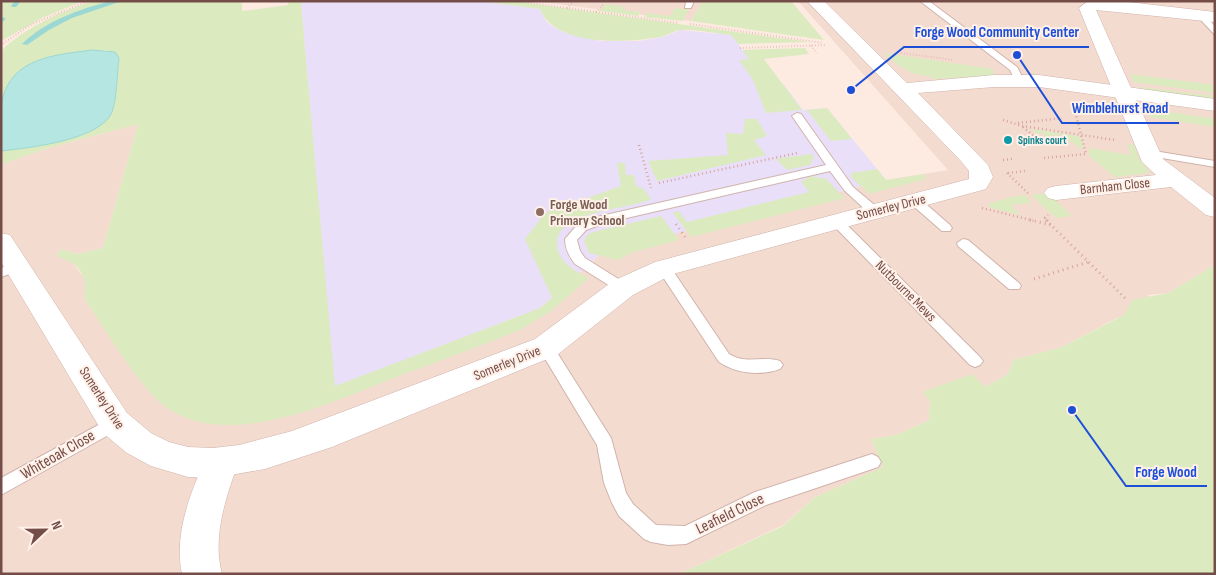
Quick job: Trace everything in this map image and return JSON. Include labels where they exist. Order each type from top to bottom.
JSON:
[{"type":"street","name":"Somerley Drive","points":[[1,241],[9,269],[115,423],[129,438],[148,450],[168,459],[193,463],[221,463],[255,457],[320,437],[546,347],[623,288],[664,268],[874,211],[969,188],[978,184],[982,177],[980,170],[968,155],[815,1]]},
{"type":"street","name":"Barnham Close","points":[[1200,12],[1103,4],[1088,7],[1146,149],[1157,166],[1215,210]]},
{"type":"street","points":[[904,89],[1019,80],[1059,83],[1215,104]]},
{"type":"street","name":"Barnham Close","points":[[1049,200],[1174,180]]},
{"type":"street","points":[[202,574],[200,541],[204,508],[221,463]]},
{"type":"lane","points":[[924,1],[1014,70],[1019,80]]},
{"type":"lane","points":[[1200,12],[1215,33]]},
{"type":"lane","points":[[796,116],[849,189],[874,211]]},
{"type":"lane","points":[[1146,149],[1213,164]]},
{"type":"lane","points":[[623,288],[580,261],[574,255],[571,240],[582,227],[602,220],[808,171],[833,168]]},
{"type":"lane","points":[[923,199],[946,228]]},
{"type":"lane","name":"Nutbourne Mews","points":[[836,222],[975,361]]},
{"type":"lane","points":[[963,243],[1014,286]]},
{"type":"lane","points":[[664,268],[724,358],[732,364],[742,367],[775,365]]},
{"type":"lane","name":"Leafield Close","points":[[546,347],[605,443],[613,483],[626,510],[651,533],[668,536],[686,535],[761,498],[872,462]]},
{"type":"lane","name":"Whiteoak Close","points":[[1,487],[115,423]]},
{"type":"path","points":[[1,45],[30,25],[88,1]]},
{"type":"path","points":[[534,4],[537,1]]},
{"type":"path","points":[[566,9],[574,1]]},
{"type":"path","points":[[596,13],[604,4]]},
{"type":"path","points":[[640,18],[644,13]]},
{"type":"path","points":[[740,48],[828,45]]},
{"type":"path","points":[[810,46],[817,53]]},
{"type":"path","points":[[1044,158],[1086,154],[1083,136],[1076,116]]},
{"type":"path","points":[[1003,120],[1011,124],[1062,118]]},
{"type":"path","points":[[1017,123],[1034,136]]},
{"type":"path","points":[[1022,126],[1146,149]]},
{"type":"path","points":[[649,186],[786,153],[821,151]]},
{"type":"path","points":[[1007,173],[1025,171]]},
{"type":"path","points":[[923,199],[1051,225]]},
{"type":"path","points":[[1049,200],[1049,215],[1045,218],[1127,300]]},
{"type":"path","points":[[1014,286],[1088,262]]},
{"type":"shaded area","name":"Forge Wood Primary School","points":[[315,1],[478,1],[540,9],[546,21],[563,32],[600,41],[639,41],[663,37],[680,30],[732,35],[749,59],[784,85],[803,110],[827,108],[886,180],[603,252],[540,308],[334,387],[301,3]]},
{"type":"shaded area","points":[[533,1],[703,1],[691,21]]},
{"type":"shaded area","points":[[798,1],[1215,1],[1215,265],[1168,293],[1148,295],[1157,307],[1117,318],[1062,347],[1013,360],[1008,374],[985,387],[923,391],[930,399],[929,420],[896,435],[871,439],[883,467],[815,497],[783,525],[679,574],[1,574],[1,165],[45,149],[138,124],[103,248],[77,254],[61,249],[83,276],[86,284],[85,300],[152,394],[316,408],[540,309],[603,252],[886,180],[948,170]]},
{"type":"green space","points":[[1,1],[83,1],[42,18],[1,41]]},
{"type":"green space","points":[[93,1],[242,1],[242,11],[288,5],[288,1],[315,1],[301,3],[335,386],[540,308],[552,298],[525,239],[545,213],[621,186],[617,163],[625,163],[626,175],[634,175],[636,186],[644,189],[651,199],[581,217],[560,232],[557,243],[563,260],[567,265],[589,278],[551,311],[520,330],[345,397],[283,418],[252,424],[221,425],[193,420],[167,408],[134,373],[85,300],[85,283],[78,268],[71,262],[56,256],[61,249],[77,254],[103,248],[138,124],[45,149],[1,165],[1,151],[27,147],[79,134],[106,120],[112,112],[116,93],[119,58],[106,50],[64,54],[7,86],[1,102],[2,50],[12,41],[45,21]]},
{"type":"green space","points":[[478,1],[512,1],[809,42],[738,44],[731,35],[687,30],[678,30],[663,36],[646,39],[593,40],[560,30],[548,21],[540,9]]},
{"type":"green space","points":[[703,1],[791,1],[824,40],[691,21]]},
{"type":"green space","points":[[606,4],[625,7],[623,10],[641,12],[638,16],[599,11]]},
{"type":"green space","points":[[675,8],[689,9],[683,21],[644,17],[647,13],[670,16]]},
{"type":"green space","points":[[805,48],[809,54],[764,59],[802,110],[766,113],[753,80],[739,60],[749,59],[742,50]]},
{"type":"green space","points":[[884,53],[993,69],[994,76],[932,79],[930,76],[910,72]]},
{"type":"green space","points":[[1130,74],[1215,85],[1215,93],[1133,82]]},
{"type":"green space","points":[[1134,86],[1215,96],[1215,100],[1157,92]]},
{"type":"green space","points":[[827,108],[852,139],[831,141],[807,110]]},
{"type":"green space","points":[[1145,108],[1215,119],[1215,127],[1150,117]]},
{"type":"green space","points":[[745,119],[757,119],[767,136],[754,140],[766,155],[657,181],[648,161],[728,155],[726,133],[743,134]]},
{"type":"green space","points":[[1032,129],[1078,136],[1082,140],[1083,150],[1062,135],[1046,136],[1043,133],[1037,134]]},
{"type":"green space","points":[[1127,144],[1134,145],[1139,158],[1150,173],[1115,177],[1089,156],[1089,148],[1131,155]]},
{"type":"green space","points":[[811,154],[814,157],[810,165],[787,170],[776,159]]},
{"type":"green space","points":[[877,169],[886,180],[925,174],[926,179],[869,194],[851,177],[851,173]]},
{"type":"green space","points":[[810,176],[826,179],[845,198],[691,237],[673,213],[679,211],[687,222],[809,192],[801,182]]},
{"type":"green space","points":[[1048,193],[1072,216],[1056,218],[1031,195]]},
{"type":"green space","points":[[1025,195],[1032,203],[1011,205],[1020,215],[991,208],[988,204],[1011,197]]},
{"type":"green space","points":[[661,216],[679,240],[631,253],[618,260],[589,253],[584,241],[588,234],[597,231]]},
{"type":"green space","points":[[1215,265],[1215,574],[679,574],[783,526],[815,497],[883,467],[871,439],[896,435],[929,420],[930,400],[922,392],[972,374],[985,387],[1008,374],[1013,360],[1062,347],[1124,315],[1132,300],[1168,293]]},
{"type":"water","points":[[92,50],[115,52],[119,58],[114,107],[105,122],[79,136],[62,141],[1,151],[2,101],[7,86],[15,75],[37,61],[64,54]]},
{"type":"waterway","points":[[14,6],[18,1]]},
{"type":"waterway","points":[[25,44],[58,22],[94,8],[119,1]]},
{"type":"place","name":"Wimblehurst Road","points":[[1017,55]]},
{"type":"place","name":"Forge Wood Community Center","points":[[851,90]]},
{"type":"place","name":"Spinks court","points":[[1008,140]]},
{"type":"place","name":"Forge Wood Primary School","points":[[540,212]]},
{"type":"place","name":"Forge Wood","points":[[1072,410]]}]
